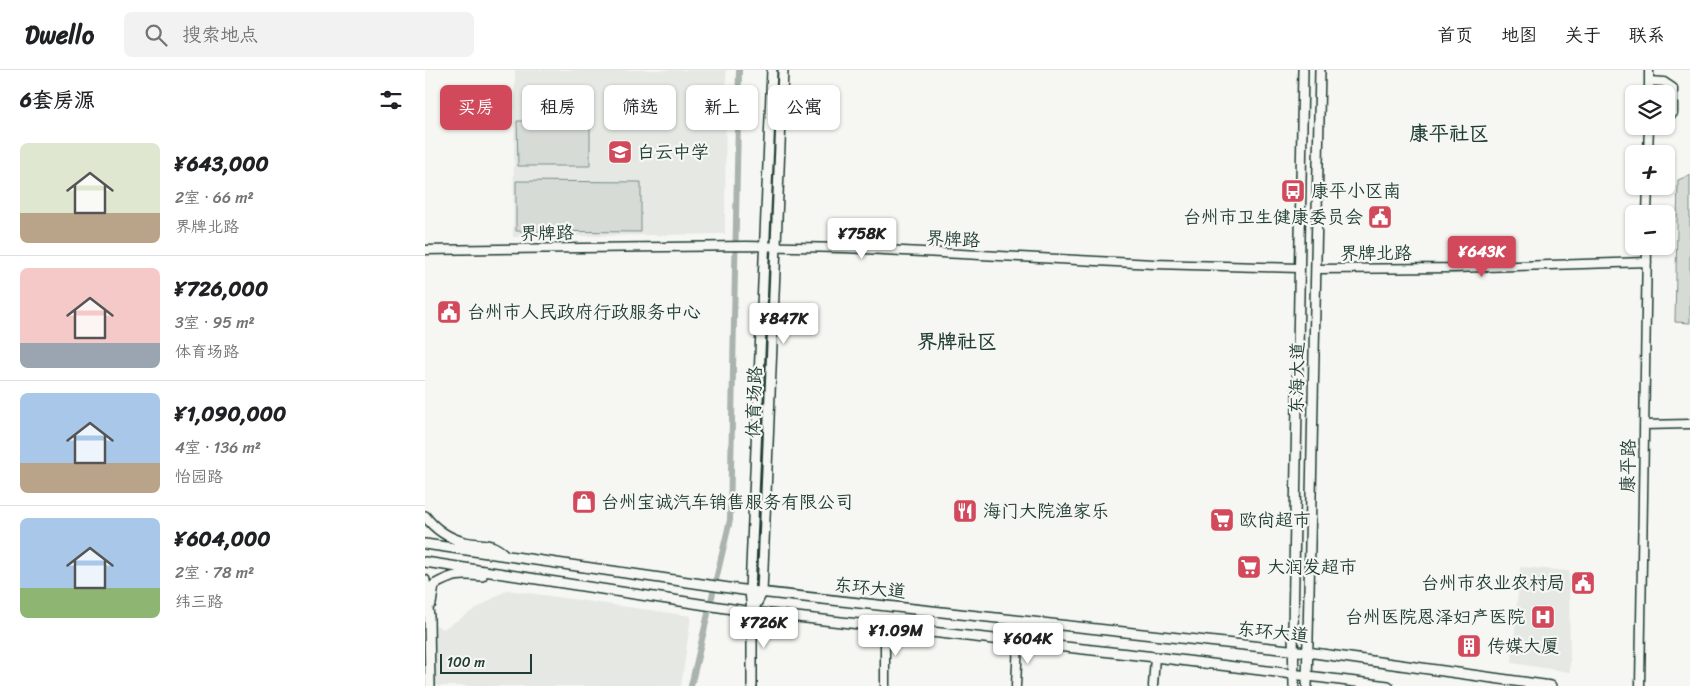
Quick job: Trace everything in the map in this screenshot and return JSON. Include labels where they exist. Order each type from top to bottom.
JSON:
[{"type":"main road","name":"体育场路","points":[[752,686],[752,612],[750,591],[771,70]]},
{"type":"main road","name":"体育场路","points":[[752,612],[762,592],[783,70]]},
{"type":"main road","name":"东海大道","points":[[1294,686],[1303,70]]},
{"type":"main road","name":"东海大道","points":[[1307,686],[1320,70]]},
{"type":"main road","points":[[425,516],[441,533],[463,542],[495,546],[505,555]]},
{"type":"main road","name":"东环大道","points":[[425,544],[750,591],[1294,650],[1551,686]]},
{"type":"main road","points":[[425,562],[752,612],[1294,673],[1388,686]]},
{"type":"main road","points":[[429,617],[434,586],[448,577],[465,574],[499,578],[504,574]]},
{"type":"main road","points":[[425,580],[429,617],[430,686]]},
{"type":"street","points":[[1649,70],[1649,85]]},
{"type":"street","points":[[1649,81],[1664,82],[1668,85]]},
{"type":"street","name":"界牌路","points":[[425,250],[845,248],[1154,264],[1299,268]]},
{"type":"street","name":"康平路","points":[[1640,686],[1647,255]]},
{"type":"street","name":"界牌北路","points":[[1316,268],[1453,268],[1647,262]]},
{"type":"street","points":[[1644,425],[1690,424]]},
{"type":"street","points":[[885,628],[885,686]]},
{"type":"street","points":[[1016,686],[1017,642]]},
{"type":"street","points":[[1153,686],[1155,657]]},
{"type":"shaded area","name":"白云中学","points":[[515,70],[726,70],[726,85],[686,85],[686,130],[726,130],[725,234],[513,237]]},
{"type":"shaded area","points":[[517,121],[522,121],[522,130],[590,130],[590,166],[518,166]]},
{"type":"shaded area","points":[[1690,175],[1690,323],[1675,322],[1678,180]]},
{"type":"shaded area","points":[[516,181],[641,182],[641,232],[516,231]]},
{"type":"shaded area","name":"台州医院恩泽妇产医院","points":[[1520,567],[1569,571],[1570,672],[1512,663]]},
{"type":"shaded area","points":[[507,590],[691,616],[681,686],[425,686],[425,619],[443,629]]},
{"type":"waterway","points":[[691,686],[730,520],[739,70]]},
{"type":"place","name":"白云中学","points":[[620,152]]},
{"type":"place","name":"康平小区南","points":[[1293,191]]},
{"type":"place","name":"台州市卫生健康委员会","points":[[1380,217]]},
{"type":"place","name":"台州市人民政府行政服务中心","points":[[449,312]]},
{"type":"place","name":"台州宝诚汽车销售服务有限公司","points":[[584,502]]},
{"type":"place","name":"海门大院渔家乐","points":[[965,511]]},
{"type":"place","name":"欧尚超市","points":[[1222,520]]},
{"type":"place","name":"大润发超市","points":[[1249,567]]},
{"type":"place","name":"台州市农业农村局","points":[[1583,583]]},
{"type":"place","name":"台州医院恩泽妇产医院","points":[[1543,617]]},
{"type":"place","name":"传媒大厦","points":[[1469,646]]},
{"type":"district","name":"康平社区","points":[[1449,133]]},
{"type":"district","name":"界牌社区","points":[[957,341]]}]
